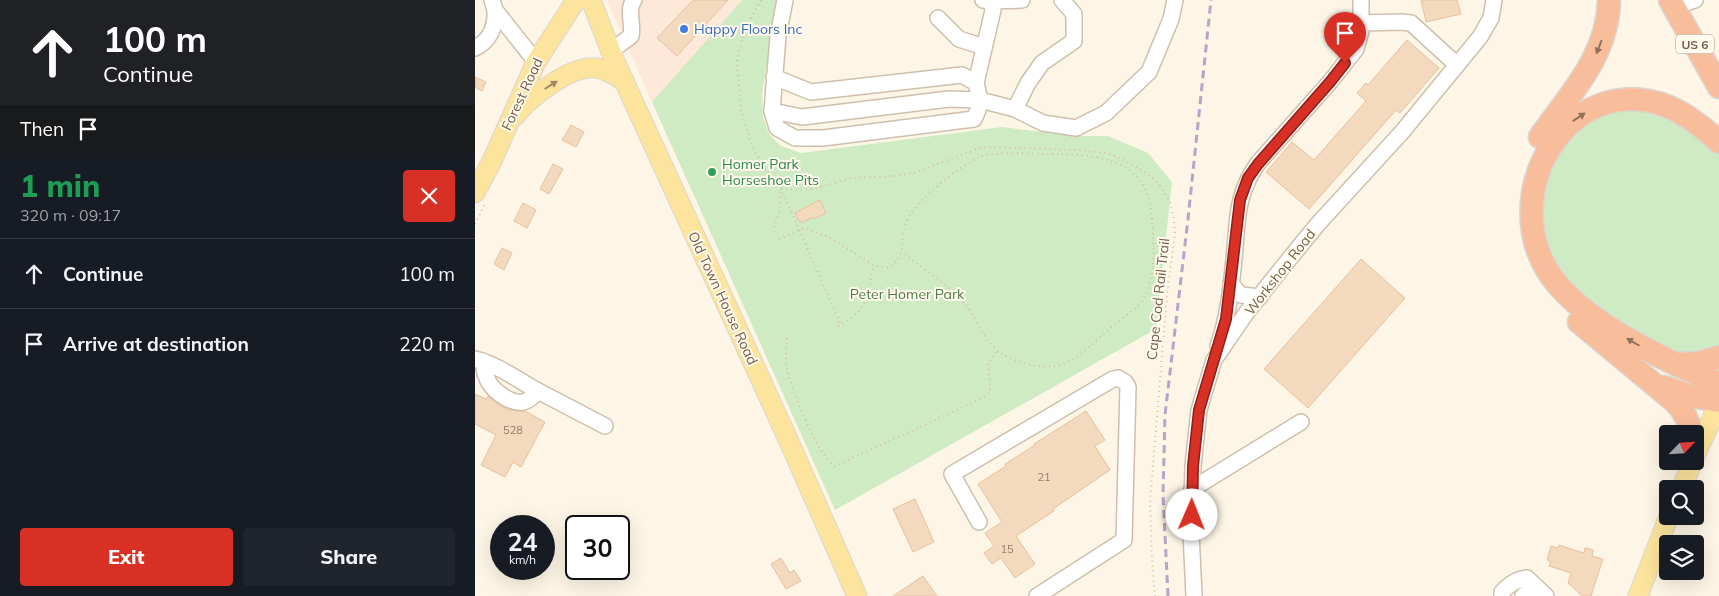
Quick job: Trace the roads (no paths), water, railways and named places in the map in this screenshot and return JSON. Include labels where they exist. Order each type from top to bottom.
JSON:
[{"type":"highway","points":[[1609,0],[1605,29],[1592,63],[1540,137],[1528,161],[1518,201],[1519,225],[1527,256],[1538,278],[1552,297],[1569,314],[1680,407],[1690,425]]},
{"type":"highway","name":"US 6","points":[[1672,4],[1719,87]]},
{"type":"highway","points":[[1719,142],[1694,121],[1670,108],[1658,104],[1631,100],[1599,106],[1578,118],[1561,132],[1545,155],[1532,194],[1531,220],[1536,245],[1545,267],[1558,285],[1575,301],[1601,322],[1647,350],[1719,383]]},
{"type":"highway","points":[[1677,364],[1698,363],[1719,357]]},
{"type":"highway","points":[[1651,382],[1691,396],[1719,402]]},
{"type":"main road","name":"Forest Road","points":[[482,196],[491,163],[535,62],[577,0]]},
{"type":"main road","name":"Old Town House Road","points":[[591,0],[624,81],[787,437],[857,596]]},
{"type":"main road","points":[[504,131],[517,113],[536,96],[577,71],[598,68],[624,81]]},
{"type":"main road","points":[[1704,436],[1719,402]]},
{"type":"main road","points":[[1638,596],[1666,525]]},
{"type":"street","points":[[611,51],[631,36],[633,30],[629,9],[634,0]]},
{"type":"street","points":[[785,0],[778,36],[772,111],[777,128],[795,138],[823,138],[974,119],[980,108],[976,83],[993,10],[989,0],[1022,0]]},
{"type":"street","points":[[1015,109],[1028,83],[1042,62],[1075,41],[1074,14],[1062,0]]},
{"type":"street","points":[[772,111],[802,118],[949,99],[980,100],[1015,109],[1043,123],[1076,128],[1106,113],[1149,72],[1171,19],[1175,0]]},
{"type":"street","points":[[1214,360],[1226,319],[1240,200],[1248,178],[1330,82],[1355,49],[1361,31],[1361,0]]},
{"type":"street","name":"Workshop Road","points":[[1194,596],[1191,532],[1192,494],[1199,410],[1214,360],[1247,312],[1317,225],[1402,132],[1488,26],[1495,0]]},
{"type":"street","points":[[1672,4],[1695,0]]},
{"type":"street","points":[[494,5],[535,62]]},
{"type":"street","points":[[475,48],[486,40],[495,25],[494,5]]},
{"type":"street","points":[[938,18],[959,39],[984,47]]},
{"type":"street","points":[[1361,23],[1411,23],[1457,64]]},
{"type":"street","points":[[774,77],[811,92],[962,75],[976,83]]},
{"type":"street","points":[[1231,284],[1241,295],[1260,297]]},
{"type":"street","points":[[479,360],[490,385],[515,402],[529,400],[539,391]]},
{"type":"street","points":[[479,360],[605,426]]},
{"type":"street","points":[[979,522],[952,474],[1103,384],[1118,378],[1125,382],[1128,387],[1124,540],[1037,596]]},
{"type":"street","points":[[1192,494],[1301,422]]},
{"type":"street","points":[[1502,596],[1502,592],[1510,584],[1527,578],[1540,591],[1523,596]]},
{"type":"railway","points":[[1168,596],[1163,495],[1165,415],[1211,0]]},
{"type":"place","name":"Happy Floors Inc","points":[[684,29]]},
{"type":"place","name":"Homer Park Horseshoe Pits","points":[[712,172]]},
{"type":"park label","name":"Peter Homer Park","points":[[907,294]]}]
